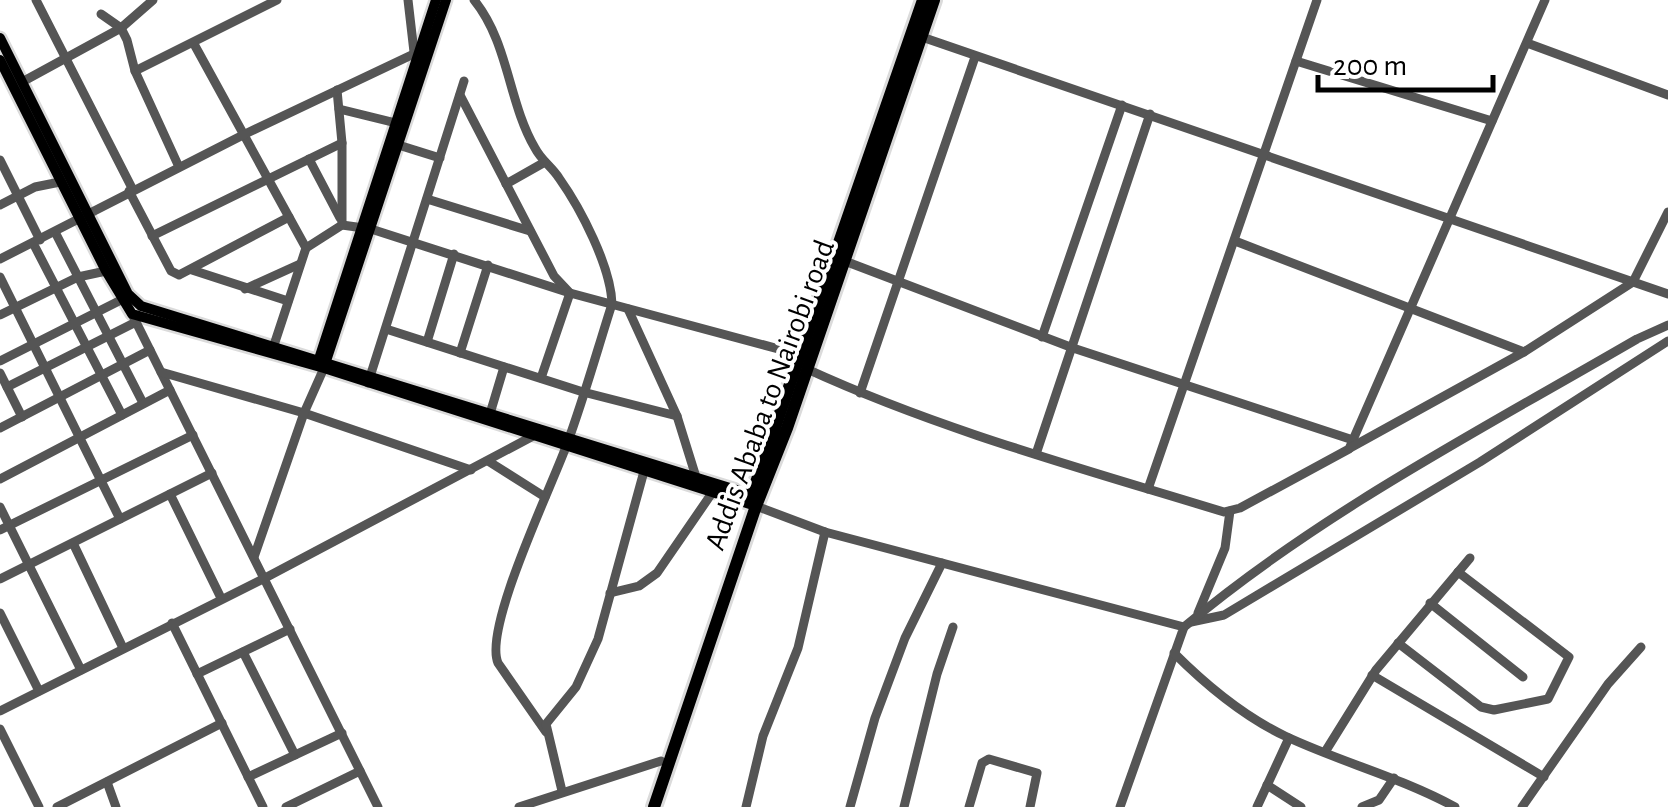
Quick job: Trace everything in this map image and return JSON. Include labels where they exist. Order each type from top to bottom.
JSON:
[{"type":"highway","name":"Addis Ababa to Nairobi road","points":[[646,807],[754,500],[807,370],[916,35],[923,0]]},
{"type":"highway","name":"Addis Ababa to Nairobi road","points":[[916,35],[934,0]]},
{"type":"highway","name":"Addis Ababa to Nairobi road","points":[[654,807],[801,355],[840,259]]},
{"type":"main road","points":[[394,144],[396,122],[436,0]]},
{"type":"main road","points":[[321,366],[446,0]]},
{"type":"main road","points":[[0,38],[84,215],[106,271],[134,318],[370,379],[645,466],[712,493],[754,500]]},
{"type":"main road","points":[[0,60],[60,182],[84,215],[128,294],[141,306],[274,346],[321,366]]},
{"type":"main road","points":[[488,418],[568,442]]},
{"type":"main road","points":[[645,466],[696,477],[754,500]]},
{"type":"street","points":[[36,0],[170,270],[179,274],[192,270],[289,217]]},
{"type":"street","points":[[22,82],[120,28],[154,0]]},
{"type":"street","points":[[135,71],[275,0]]},
{"type":"street","points":[[0,259],[131,190],[417,52],[408,0]]},
{"type":"street","points":[[474,0],[490,24],[532,145],[570,196],[607,272],[612,304],[568,442],[518,568],[495,641],[494,654],[546,732],[562,791]]},
{"type":"street","points":[[1148,488],[1316,0]]},
{"type":"street","points":[[1351,444],[1546,0]]},
{"type":"street","points":[[101,14],[120,28],[127,40],[135,71],[179,167]]},
{"type":"street","points":[[916,35],[1668,294]]},
{"type":"street","points":[[1527,43],[1668,95]]},
{"type":"street","points":[[194,44],[306,248]]},
{"type":"street","points":[[860,394],[975,57]]},
{"type":"street","points":[[1296,61],[1492,121]]},
{"type":"street","points":[[370,379],[464,81]]},
{"type":"street","points":[[337,90],[342,143],[342,224]]},
{"type":"street","points":[[460,95],[554,276],[570,292]]},
{"type":"street","points":[[1042,337],[1122,105]]},
{"type":"street","points":[[339,109],[396,122]]},
{"type":"street","points":[[1036,454],[1150,114]]},
{"type":"street","points":[[152,236],[342,143]]},
{"type":"street","points":[[394,144],[440,158]]},
{"type":"street","points":[[308,159],[342,224]]},
{"type":"street","points":[[0,160],[57,287],[122,415]]},
{"type":"street","points":[[506,184],[545,162]]},
{"type":"street","points":[[0,205],[18,194],[60,182]]},
{"type":"street","points":[[428,199],[530,231]]},
{"type":"street","points":[[274,346],[306,248],[342,224],[366,228],[628,309],[801,355],[807,370],[860,394],[1036,454],[1230,512],[1524,352],[1633,282],[1668,212]]},
{"type":"street","points":[[55,232],[144,404]]},
{"type":"street","points":[[1236,241],[1524,352]]},
{"type":"street","points":[[427,342],[454,254]]},
{"type":"street","points":[[840,259],[1042,337],[1351,444]]},
{"type":"street","points":[[245,288],[300,264]]},
{"type":"street","points":[[460,353],[488,265]]},
{"type":"street","points":[[192,270],[288,301]]},
{"type":"street","points":[[0,315],[78,276],[106,271]]},
{"type":"street","points":[[0,277],[120,519]]},
{"type":"street","points":[[541,378],[570,292]]},
{"type":"street","points":[[0,361],[121,300]]},
{"type":"street","points":[[628,309],[677,416],[696,477]]},
{"type":"street","points":[[7,387],[88,347],[134,318],[378,807]]},
{"type":"street","points":[[1190,622],[1344,511],[1637,339],[1668,325]]},
{"type":"street","points":[[386,329],[583,392],[677,416]]},
{"type":"street","points":[[754,500],[825,532],[942,564],[1190,622],[1224,615],[1480,462],[1668,341]]},
{"type":"street","points":[[0,427],[150,350]]},
{"type":"street","points":[[254,557],[321,366]]},
{"type":"street","points":[[488,418],[504,367]]},
{"type":"street","points":[[161,372],[304,413],[472,470]]},
{"type":"street","points":[[0,373],[22,417]]},
{"type":"street","points":[[0,479],[170,390]]},
{"type":"street","points":[[4,527],[193,435]]},
{"type":"street","points":[[0,711],[265,578],[535,435]]},
{"type":"street","points":[[488,460],[546,496]]},
{"type":"street","points":[[546,732],[550,717],[582,678],[598,640],[645,466]]},
{"type":"street","points":[[0,579],[212,473]]},
{"type":"street","points":[[610,594],[639,586],[657,573],[712,493]]},
{"type":"street","points":[[170,494],[221,598]]},
{"type":"street","points":[[0,507],[4,527],[29,565],[80,670]]},
{"type":"street","points":[[1120,807],[1174,653],[1226,548],[1230,512]]},
{"type":"street","points":[[746,807],[763,736],[798,648],[825,532]]},
{"type":"street","points":[[73,542],[123,648]]},
{"type":"street","points":[[1326,752],[1372,676],[1470,558]]},
{"type":"street","points":[[850,807],[875,718],[905,638],[942,564]]},
{"type":"street","points":[[1398,643],[1429,670],[1486,708],[1548,699],[1569,657],[1458,572]]},
{"type":"street","points":[[1430,603],[1523,677]]},
{"type":"street","points":[[0,612],[39,691]]},
{"type":"street","points":[[172,623],[263,807]]},
{"type":"street","points":[[904,807],[937,674],[954,627]]},
{"type":"street","points":[[197,674],[290,629]]},
{"type":"street","points":[[1522,807],[1608,684],[1642,647]]},
{"type":"street","points":[[243,652],[295,755]]},
{"type":"street","points":[[1174,653],[1230,703],[1289,738],[1394,778],[1455,807]]},
{"type":"street","points":[[1372,676],[1544,777]]},
{"type":"street","points":[[57,807],[222,723]]},
{"type":"street","points":[[0,730],[39,807]]},
{"type":"street","points":[[248,777],[342,733]]},
{"type":"street","points":[[1257,807],[1289,738]]},
{"type":"street","points":[[969,807],[982,763],[989,760],[1036,771],[1030,807]]},
{"type":"street","points":[[519,807],[662,761]]},
{"type":"street","points":[[286,807],[360,771]]},
{"type":"street","points":[[1362,807],[1379,800],[1394,778]]},
{"type":"street","points":[[107,782],[116,807]]},
{"type":"street","points":[[1267,785],[1282,798],[1302,807]]}]
